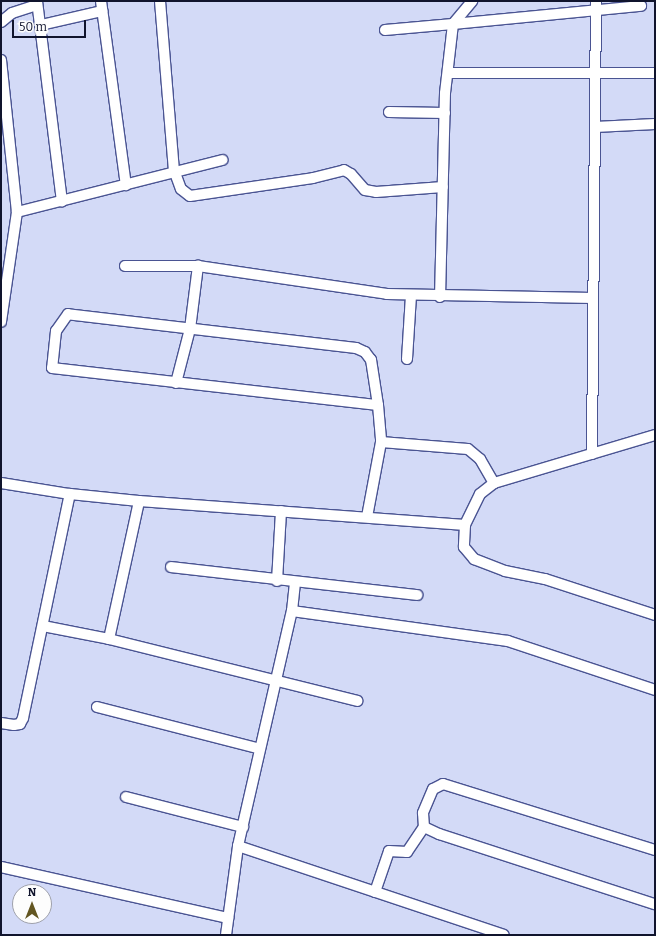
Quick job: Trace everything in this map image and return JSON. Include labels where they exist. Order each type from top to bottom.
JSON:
[{"type":"street","points":[[160,1],[174,170],[181,189],[190,196],[313,178],[344,170],[351,174],[365,190],[376,192],[443,187]]},
{"type":"street","points":[[440,297],[445,113],[453,24],[472,1]]},
{"type":"street","points":[[1,22],[12,13],[37,3],[41,25],[62,201]]},
{"type":"street","points":[[41,25],[101,6],[126,185]]},
{"type":"street","points":[[592,454],[592,298],[596,6]]},
{"type":"street","points":[[385,30],[453,24],[596,6],[641,6]]},
{"type":"street","points":[[1,60],[17,212],[4,291],[1,322]]},
{"type":"street","points":[[448,73],[655,73]]},
{"type":"street","points":[[389,112],[445,113]]},
{"type":"street","points":[[595,127],[655,124]]},
{"type":"street","points":[[17,212],[126,185],[174,170],[223,160]]},
{"type":"street","points":[[125,266],[198,266],[411,296],[592,298]]},
{"type":"street","points":[[176,383],[190,329],[198,266]]},
{"type":"street","points":[[407,359],[411,296]]},
{"type":"street","points":[[367,517],[381,442],[378,404],[371,360],[365,352],[356,348],[68,314],[56,331],[52,368],[176,383],[378,404]]},
{"type":"street","points":[[655,435],[494,483],[480,494],[465,525],[464,547],[474,559],[505,571],[545,579],[655,615]]},
{"type":"street","points":[[381,442],[468,449],[480,459],[494,483]]},
{"type":"street","points":[[1,483],[70,494],[139,501],[465,525]]},
{"type":"street","points":[[1,723],[14,725],[20,724],[23,718],[70,494]]},
{"type":"street","points":[[109,639],[139,501]]},
{"type":"street","points":[[277,581],[281,511]]},
{"type":"street","points":[[171,567],[277,581],[418,595]]},
{"type":"street","points":[[226,935],[238,846],[292,612],[295,583]]},
{"type":"street","points":[[292,612],[508,641],[655,690]]},
{"type":"street","points":[[43,626],[109,639],[276,680],[357,702]]},
{"type":"street","points":[[97,707],[260,749]]},
{"type":"street","points":[[375,892],[389,851],[407,852],[424,827],[423,813],[433,789],[443,784],[655,850]]},
{"type":"street","points":[[126,797],[243,827]]},
{"type":"street","points":[[424,827],[438,834],[655,904]]},
{"type":"street","points":[[238,846],[504,935]]},
{"type":"street","points":[[1,867],[228,918]]}]
